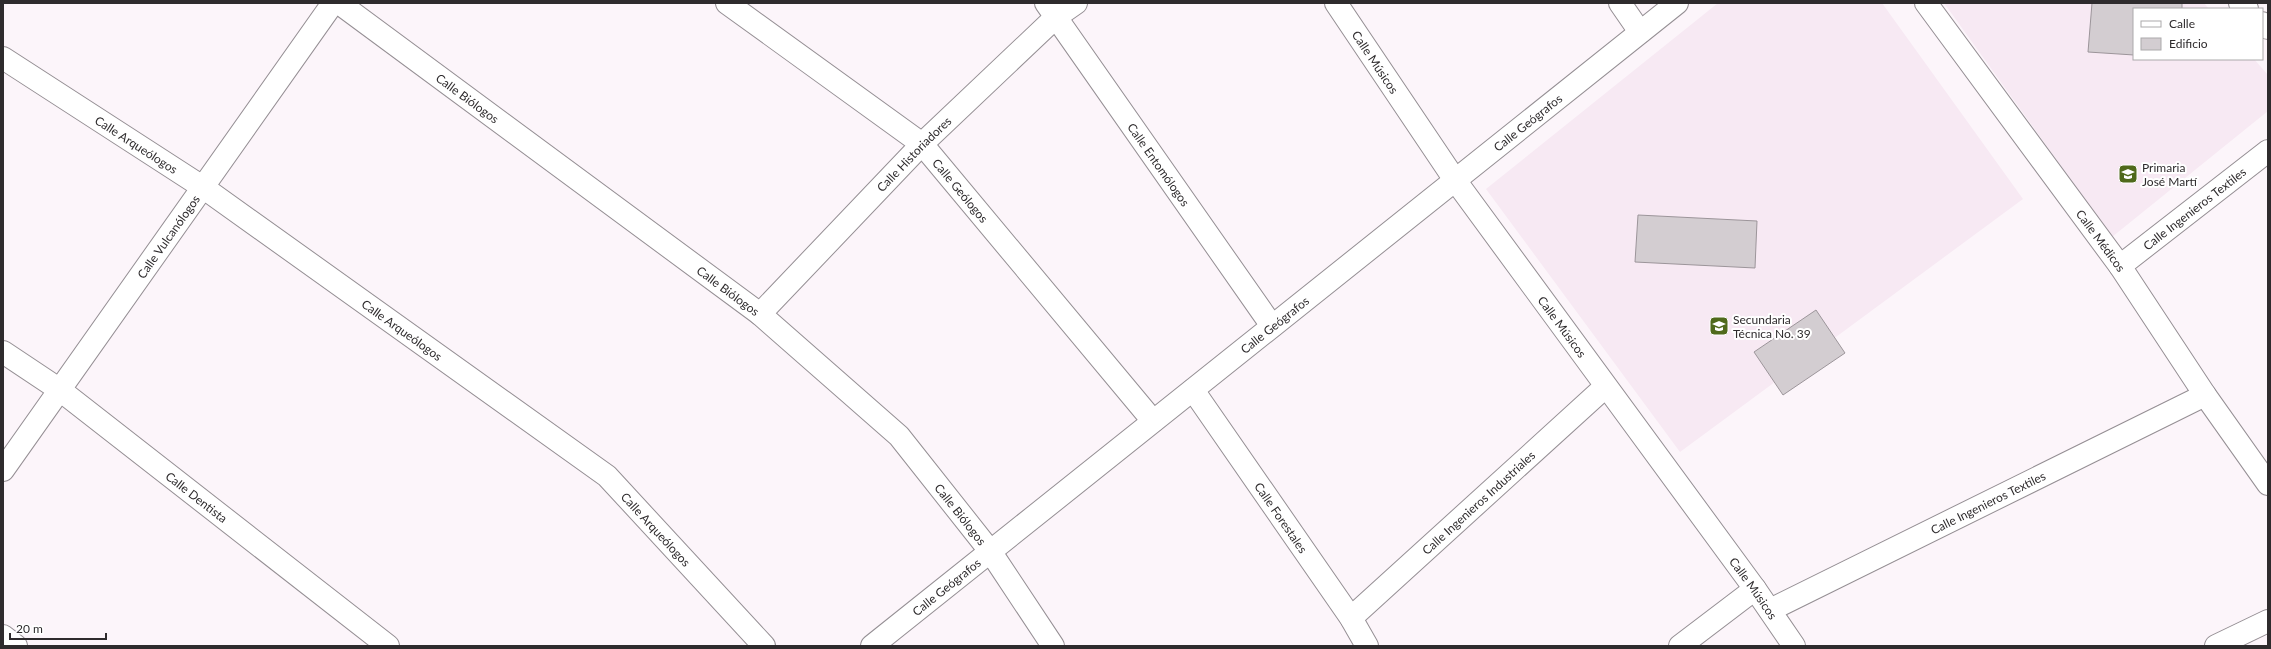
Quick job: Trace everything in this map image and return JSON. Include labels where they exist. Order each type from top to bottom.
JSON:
[{"type":"street","name":"Calle Vulcanólogos","points":[[3,470],[204,188],[333,3]]},
{"type":"street","name":"Calle Biólogos","points":[[338,3],[760,314],[899,436],[990,551],[1053,646]]},
{"type":"street","name":"Calle Geólogos","points":[[727,3],[922,144],[1153,421]]},
{"type":"street","name":"Calle Historiadores","points":[[760,314],[1051,10],[1076,3]]},
{"type":"street","name":"Calle Músicos","points":[[1336,3],[1455,180],[1605,387],[1755,589],[1794,646]]},
{"type":"street","points":[[1620,3],[1640,32]]},
{"type":"street","name":"Calle Geógrafos","points":[[872,646],[1677,3]]},
{"type":"street","name":"Calle Médicos","points":[[1926,3],[2120,266],[2205,395],[2265,475]]},
{"type":"street","name":"Calle Entomólogos","points":[[1051,10],[1272,326]]},
{"type":"street","name":"Calle Arqueólogos","points":[[3,58],[204,188],[606,476],[764,646]]},
{"type":"street","name":"Calle Ingenieros Textiles","points":[[2120,266],[2268,151]]},
{"type":"street","name":"Calle Dentista","points":[[3,352],[60,390],[388,646]]},
{"type":"street","name":"Calle Ingenieros Industriales","points":[[1351,618],[1605,387]]},
{"type":"street","name":"Calle Forestales","points":[[1193,390],[1351,618],[1367,646]]},
{"type":"street","name":"Calle Ingenieros Textiles","points":[[1770,610],[2205,395]]},
{"type":"street","points":[[1680,646],[1755,589]]},
{"type":"street","points":[[2216,646],[2268,621]]},
{"type":"street","points":[[3,636],[16,646]]},
{"type":"shaded area","name":"Secundaria Técnica No. 39","points":[[1718,3],[1882,3],[2023,199],[1680,452],[1486,189]]},
{"type":"shaded area","name":"Primaria José Martí","points":[[1944,3],[2204,3],[2208,8],[2133,8],[2133,60],[2255,60],[2268,75],[2268,111],[2112,237]]},
{"type":"building","points":[[2092,3],[2182,3],[2182,8],[2133,8],[2133,55],[2088,52]]},
{"type":"building","points":[[1638,215],[1757,221],[1755,268],[1635,262]]},
{"type":"building","points":[[1816,310],[1845,353],[1783,395],[1754,352]]},
{"type":"place","name":"Primaria José Martí","points":[[2128,174]]},
{"type":"place","name":"Secundaria Técnica No. 39","points":[[1719,326]]}]
